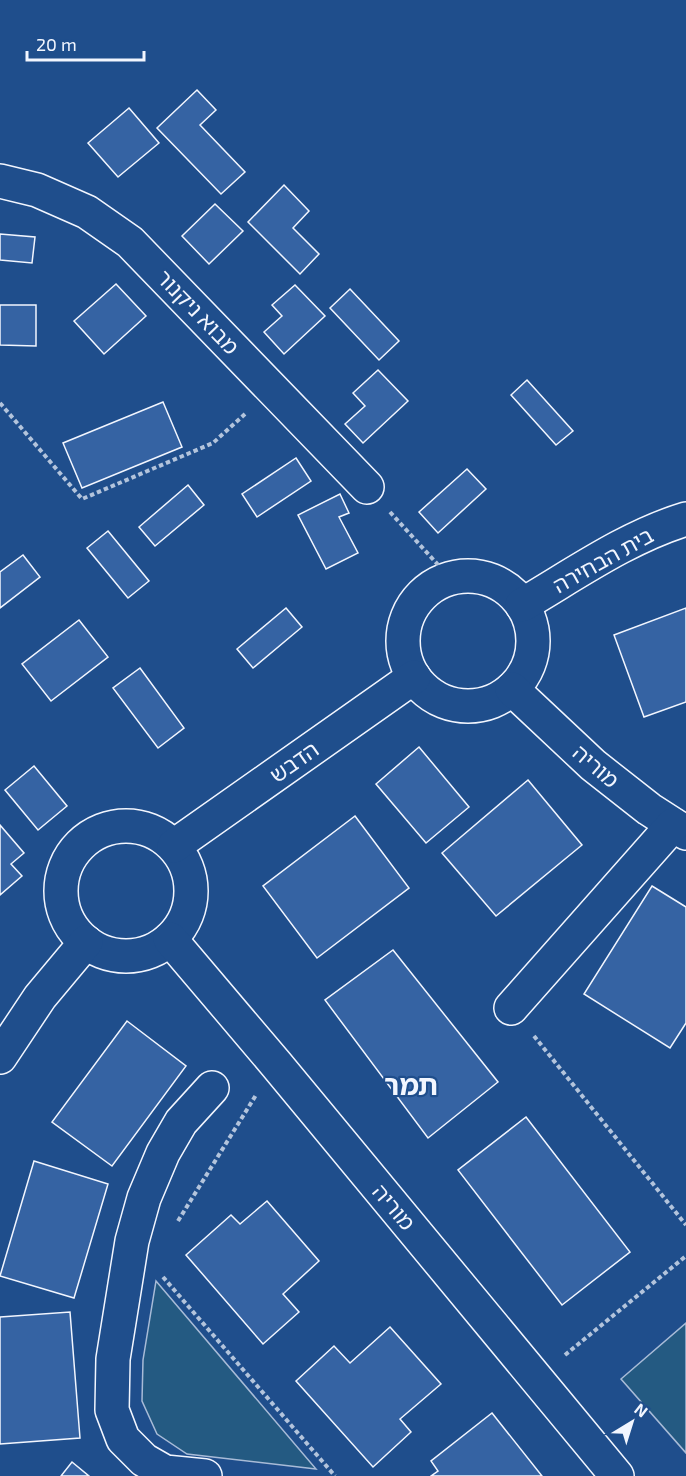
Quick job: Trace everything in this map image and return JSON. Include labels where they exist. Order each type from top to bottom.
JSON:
[{"type":"street","name":"מבוא ניקנור","points":[[0,181],[37,190],[87,212],[130,242],[368,487]]},
{"type":"street","name":"בית הבחירה","points":[[522,605],[609,553],[643,536],[686,519]]},
{"type":"street","points":[[470,576],[490,580],[508,590],[522,605],[531,624],[533,644],[530,664],[519,682],[504,696],[476,706],[456,705],[436,698],[420,685],[408,668],[402,639],[406,619],[416,601],[431,587],[450,578],[470,576]]},
{"type":"street","name":"הדבש","points":[[174,846],[414,677]]},
{"type":"street","name":"מוריה","points":[[512,689],[602,772],[680,829]]},
{"type":"street","points":[[128,825],[157,833],[174,846],[189,873],[191,892],[183,922],[170,939],[143,954],[124,956],[104,952],[86,942],[71,927],[66,918],[60,889],[64,869],[74,850],[89,836],[108,828],[128,825]]},
{"type":"street","points":[[511,1008],[680,829]]},
{"type":"street","name":"מוריה","points":[[170,939],[617,1476]]},
{"type":"street","points":[[0,1058],[9,1027],[40,997],[86,942]]},
{"type":"street","points":[[205,1476],[165,1472],[144,1460],[123,1439],[112,1410],[113,1359],[132,1241],[144,1198],[163,1153],[181,1122],[212,1088]]},
{"type":"path","points":[[0,403],[82,499],[213,443],[273,390]]},
{"type":"path","points":[[368,487],[450,578]]},
{"type":"path","points":[[511,1008],[686,1225]]},
{"type":"path","points":[[177,1224],[276,1064]]},
{"type":"path","points":[[536,1379],[686,1256]]},
{"type":"path","points":[[159,1272],[335,1476]]},
{"type":"shaded area","points":[[156,1281],[316,1469],[187,1454],[157,1434],[142,1401],[143,1360]]},
{"type":"shaded area","points":[[686,1323],[686,1453],[621,1379]]},
{"type":"building","points":[[197,90],[216,110],[200,125],[245,172],[221,194],[157,128]]},
{"type":"building","points":[[129,108],[159,143],[118,177],[88,143]]},
{"type":"building","points":[[284,185],[309,211],[293,228],[319,254],[300,274],[248,222]]},
{"type":"building","points":[[215,204],[243,231],[209,264],[182,236]]},
{"type":"building","points":[[0,234],[35,237],[32,263],[0,260]]},
{"type":"building","points":[[116,284],[146,316],[104,354],[74,321]]},
{"type":"building","points":[[295,285],[325,316],[284,354],[264,332],[282,316],[272,305]]},
{"type":"building","points":[[350,289],[399,341],[379,360],[330,308]]},
{"type":"building","points":[[0,305],[36,305],[36,346],[0,345]]},
{"type":"building","points":[[378,370],[408,401],[363,443],[345,424],[365,406],[353,393]]},
{"type":"building","points":[[527,380],[573,431],[556,445],[511,395]]},
{"type":"building","points":[[163,402],[182,447],[82,488],[63,443]]},
{"type":"building","points":[[296,458],[311,481],[257,517],[242,494]]},
{"type":"building","points":[[467,469],[486,489],[438,533],[419,512]]},
{"type":"building","points":[[188,485],[204,505],[155,546],[139,527]]},
{"type":"building","points":[[340,494],[349,513],[339,517],[358,553],[326,569],[298,515]]},
{"type":"building","points":[[108,531],[149,581],[128,598],[87,548]]},
{"type":"building","points":[[23,555],[40,577],[0,608],[0,572]]},
{"type":"building","points":[[286,608],[302,627],[253,668],[237,649]]},
{"type":"building","points":[[686,608],[686,702],[644,717],[614,635]]},
{"type":"building","points":[[79,620],[108,657],[51,701],[22,664]]},
{"type":"building","points":[[140,668],[184,728],[158,748],[113,688]]},
{"type":"building","points":[[419,747],[469,807],[426,843],[376,784]]},
{"type":"building","points":[[34,766],[67,806],[38,830],[5,790]]},
{"type":"building","points":[[528,780],[582,845],[496,916],[442,853]]},
{"type":"building","points":[[355,816],[409,888],[317,958],[263,886]]},
{"type":"building","points":[[0,825],[24,853],[11,864],[22,876],[0,895]]},
{"type":"building","points":[[652,886],[686,907],[686,1023],[670,1048],[584,994]]},
{"type":"building","points":[[393,950],[498,1082],[428,1138],[325,1000]]},
{"type":"building","points":[[127,1021],[186,1066],[112,1166],[52,1122]]},
{"type":"building","points":[[526,1117],[630,1252],[562,1305],[458,1170]]},
{"type":"building","points":[[34,1161],[108,1184],[74,1298],[0,1276]]},
{"type":"building","points":[[267,1201],[319,1261],[283,1294],[299,1312],[263,1344],[186,1255],[231,1215],[240,1224]]},
{"type":"building","points":[[70,1312],[80,1438],[0,1444],[0,1317]]},
{"type":"building","points":[[390,1327],[441,1384],[400,1419],[411,1432],[373,1467],[296,1381],[334,1346],[350,1363]]},
{"type":"building","points":[[492,1413],[542,1476],[431,1476],[438,1471],[431,1461]]},
{"type":"building","points":[[72,1462],[89,1476],[61,1476]]},
{"type":"district","name":"תמר","points":[[411,1085]]}]
